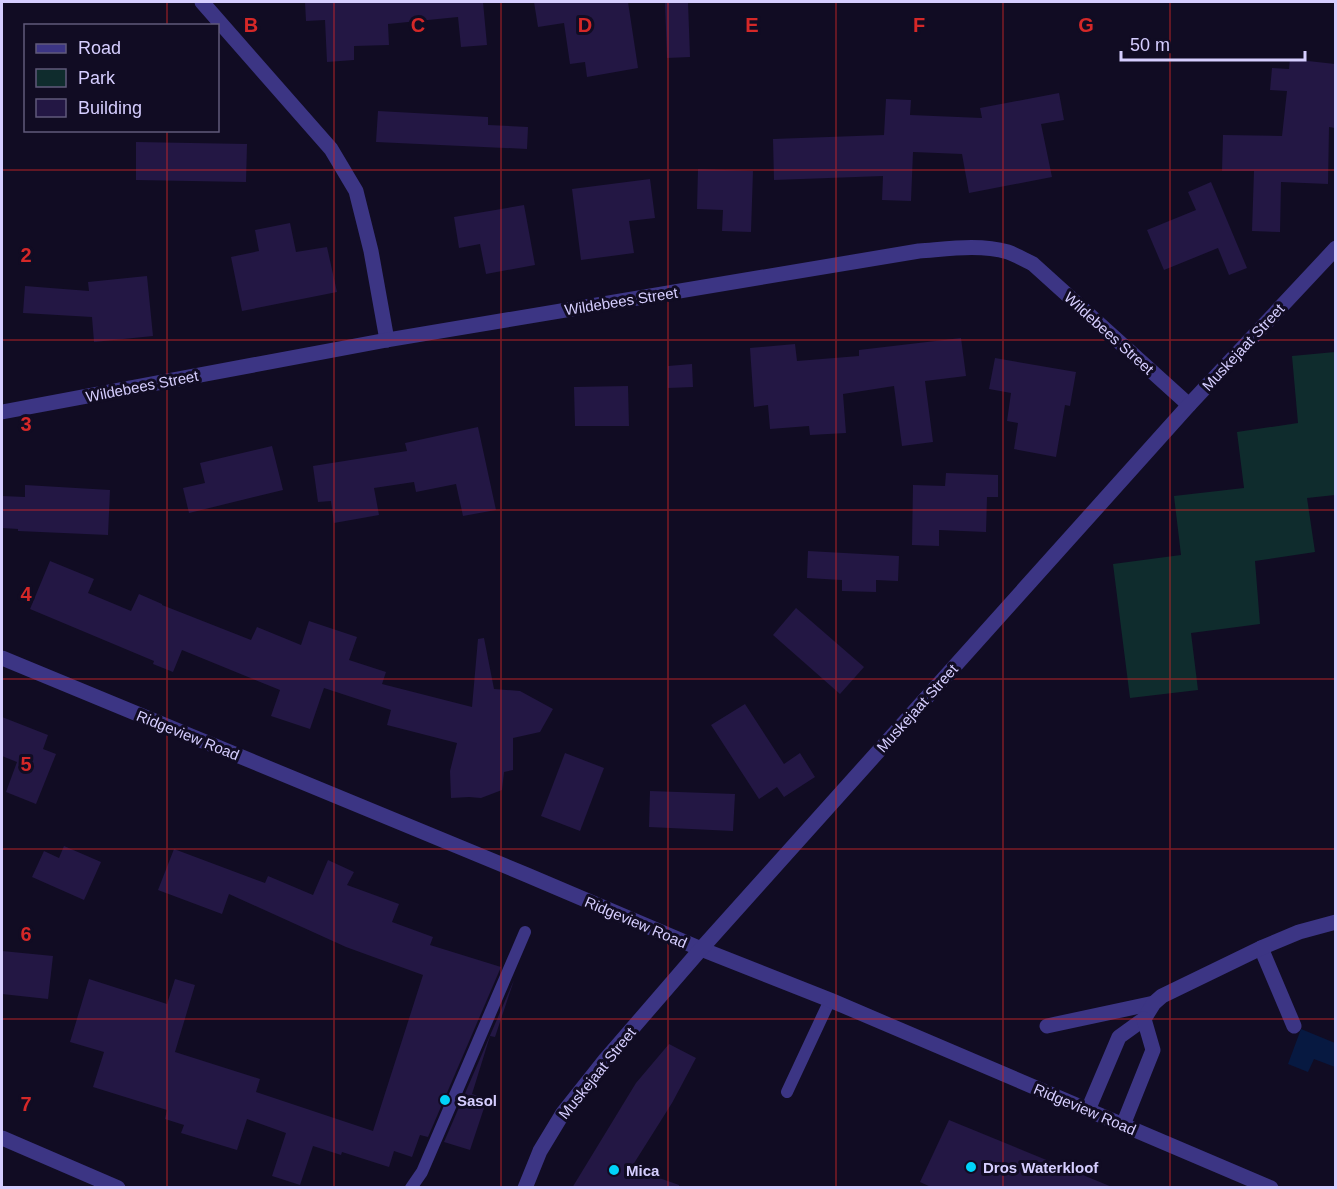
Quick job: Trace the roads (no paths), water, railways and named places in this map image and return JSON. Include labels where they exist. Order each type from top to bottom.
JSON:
[{"type":"street","points":[[202,2],[331,149],[356,191],[371,251],[387,340]]},
{"type":"street","name":"Wildebees Street","points":[[2,412],[387,340],[919,251],[955,248],[980,248],[1008,252],[1033,264],[1189,405]]},
{"type":"street","name":"Muskejaat Street","points":[[525,1188],[540,1151],[563,1113],[605,1059],[1189,405],[1335,248]]},
{"type":"street","name":"Ridgeview Road","points":[[2,658],[701,949],[830,1000],[1270,1188]]},
{"type":"street","points":[[1088,1110],[1119,1037],[1144,1020],[1154,1003],[1162,996],[1261,948],[1299,932],[1335,922]]},
{"type":"street","points":[[1261,948],[1294,1026]]},
{"type":"street","points":[[1047,1026],[1154,1003]]},
{"type":"street","points":[[1124,1125],[1153,1050],[1144,1020]]},
{"type":"street","points":[[2,1138],[118,1188]]},
{"type":"lane","points":[[411,1188],[422,1172],[525,932]]},
{"type":"lane","points":[[787,1092],[830,1000]]},
{"type":"water","points":[[1301,1029],[1335,1043],[1335,1067],[1314,1059],[1308,1072],[1288,1064]]},
{"type":"place","name":"Sasol","points":[[445,1100]]},
{"type":"place","name":"Dros Waterkloof","points":[[971,1167]]},
{"type":"place","name":"Mica","points":[[614,1170]]}]
